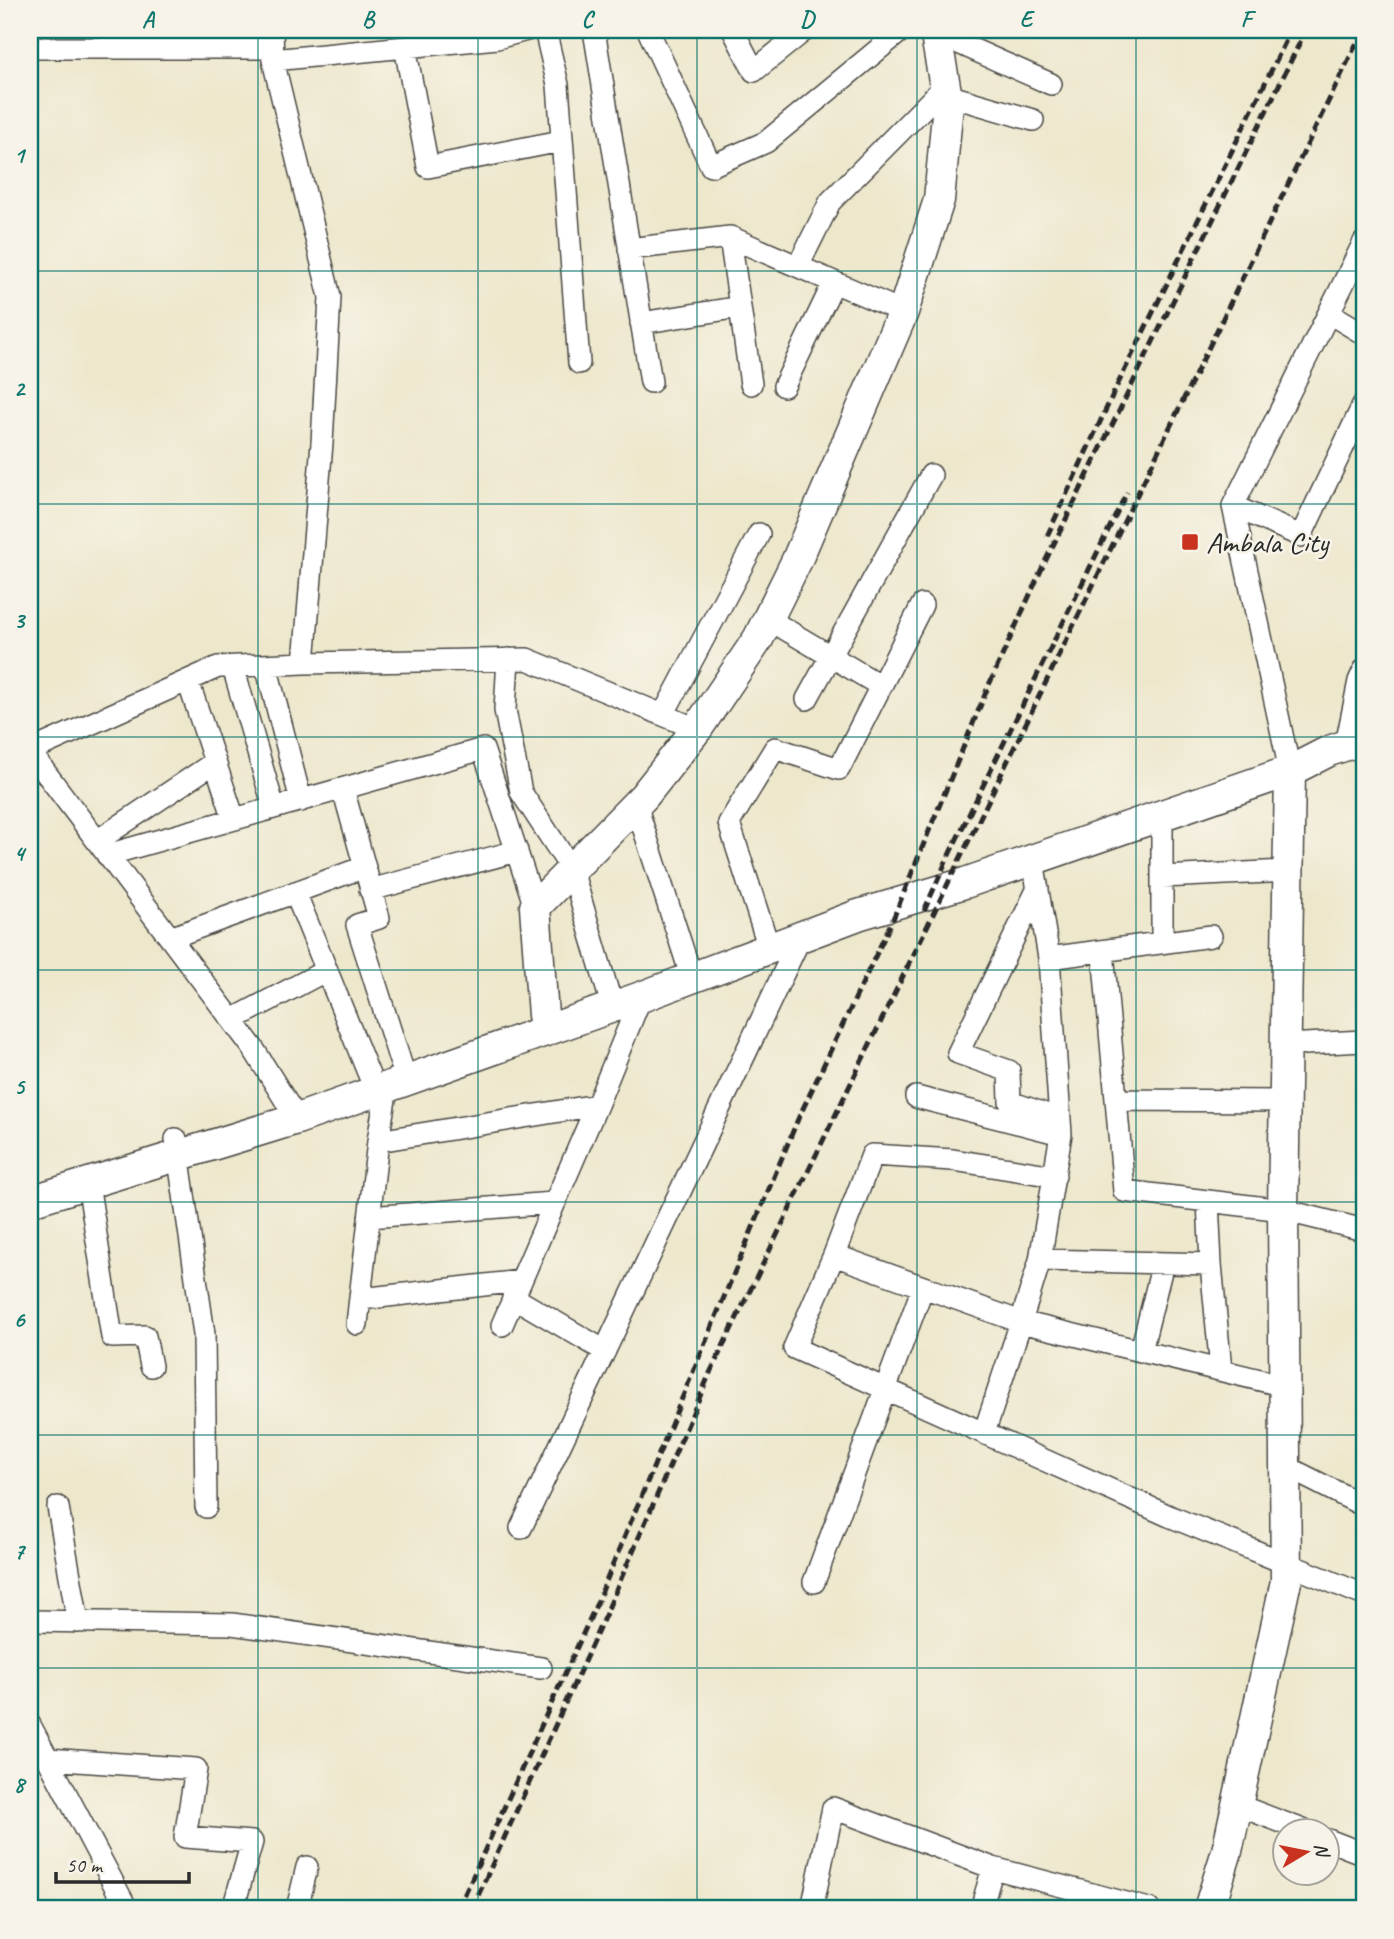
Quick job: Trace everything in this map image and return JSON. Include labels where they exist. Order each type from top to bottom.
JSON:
[{"type":"street","points":[[30,48],[72,39],[174,39],[273,46],[405,47],[497,38],[527,30]]},
{"type":"street","points":[[545,30],[558,85],[579,363]]},
{"type":"street","points":[[594,30],[651,382]]},
{"type":"street","points":[[648,30],[711,166],[766,142],[902,30]]},
{"type":"street","points":[[733,30],[754,71],[805,30]]},
{"type":"street","points":[[936,31],[1051,84]]},
{"type":"street","points":[[536,907],[636,804],[697,729],[758,639],[797,560],[903,312],[939,200],[948,103],[936,31]]},
{"type":"street","points":[[273,46],[330,297],[304,663]]},
{"type":"street","points":[[405,47],[428,167],[561,141]]},
{"type":"street","points":[[946,90],[1033,120]]},
{"type":"street","points":[[798,266],[830,202],[946,90]]},
{"type":"street","points":[[629,249],[730,237],[903,312]]},
{"type":"street","points":[[730,237],[751,384]]},
{"type":"street","points":[[1209,1909],[1227,1851],[1286,1581],[1283,1210],[1290,771],[1233,506],[1364,242]]},
{"type":"street","points":[[784,386],[834,282]]},
{"type":"street","points":[[641,323],[740,307]]},
{"type":"street","points":[[1329,313],[1364,334]]},
{"type":"street","points":[[1233,506],[1301,536],[1364,403]]},
{"type":"street","points":[[807,699],[931,475]]},
{"type":"street","points":[[663,715],[760,534]]},
{"type":"street","points":[[764,950],[729,823],[775,748],[839,769],[922,605]]},
{"type":"street","points":[[768,619],[881,686]]},
{"type":"street","points":[[508,659],[505,710],[521,792],[572,870],[608,992]]},
{"type":"street","points":[[292,1111],[253,1048],[30,751],[218,667],[304,663],[527,659],[697,729]]},
{"type":"street","points":[[266,665],[301,801]]},
{"type":"street","points":[[233,667],[274,808]]},
{"type":"street","points":[[30,1185],[177,1147],[292,1111],[386,1075],[544,1023],[641,997],[858,915],[965,883],[1036,874],[1162,815],[1290,771],[1329,751],[1358,747],[1359,681],[1364,670]]},
{"type":"street","points":[[188,681],[234,819]]},
{"type":"street","points":[[102,848],[234,819],[483,749],[536,907],[544,1023]]},
{"type":"street","points":[[102,848],[215,762]]},
{"type":"street","points":[[343,789],[379,918],[357,925],[386,1075],[357,1324]]},
{"type":"street","points":[[636,804],[688,969]]},
{"type":"street","points":[[1162,815],[1162,943]]},
{"type":"street","points":[[370,890],[517,851]]},
{"type":"street","points":[[170,938],[363,867]]},
{"type":"street","points":[[1162,877],[1288,871]]},
{"type":"street","points":[[984,1433],[1040,1260],[1055,1177],[1060,1126],[1049,958],[1036,874]]},
{"type":"street","points":[[1036,874],[958,1053],[1009,1071],[1010,1102],[1060,1126]]},
{"type":"street","points":[[295,892],[327,970],[386,1075]]},
{"type":"street","points":[[521,1528],[801,936]]},
{"type":"street","points":[[1049,958],[1211,936]]},
{"type":"street","points":[[544,1023],[608,992],[764,950]]},
{"type":"street","points":[[1103,951],[1124,1191],[1283,1210],[1364,1230]]},
{"type":"street","points":[[232,1020],[327,970]]},
{"type":"street","points":[[502,1325],[641,997]]},
{"type":"street","points":[[1285,1045],[1364,1041]]},
{"type":"street","points":[[916,1097],[1060,1126]]},
{"type":"street","points":[[1116,1100],[1284,1101]]},
{"type":"street","points":[[378,1142],[597,1105]]},
{"type":"street","points":[[30,1201],[88,1184],[177,1147]]},
{"type":"street","points":[[177,1147],[204,1334],[206,1507]]},
{"type":"street","points":[[1055,1177],[953,1160],[872,1155],[834,1255],[794,1348],[1169,1516],[1364,1595]]},
{"type":"street","points":[[88,1184],[112,1337],[145,1336],[151,1366]]},
{"type":"street","points":[[1208,1201],[1210,1264],[1221,1370]]},
{"type":"street","points":[[369,1217],[554,1203]]},
{"type":"street","points":[[834,1255],[1021,1322],[1285,1386]]},
{"type":"street","points":[[1040,1260],[1210,1264]]},
{"type":"street","points":[[1141,1351],[1163,1263]]},
{"type":"street","points":[[814,1582],[923,1287]]},
{"type":"street","points":[[361,1299],[517,1289],[605,1351]]},
{"type":"street","points":[[1285,1466],[1364,1506]]},
{"type":"street","points":[[58,1507],[78,1622]]},
{"type":"street","points":[[30,1621],[232,1624],[541,1668]]},
{"type":"street","points":[[30,1726],[127,1909]]},
{"type":"street","points":[[47,1759],[196,1769],[185,1837],[252,1842],[233,1909]]},
{"type":"street","points":[[1237,1805],[1272,1818]]},
{"type":"street","points":[[812,1909],[833,1808],[993,1868],[1149,1909]]},
{"type":"street","points":[[1342,1845],[1364,1854]]},
{"type":"street","points":[[297,1909],[307,1867]]},
{"type":"street","points":[[981,1909],[993,1868]]},
{"type":"railway","points":[[1047,536],[1114,392],[1291,30]]},
{"type":"railway","points":[[458,1909],[597,1603],[798,1119],[893,919],[988,687],[1043,566],[1306,30]]},
{"type":"railway","points":[[472,1909],[607,1611],[710,1373],[1363,30]]},
{"type":"railway","points":[[924,911],[1127,492]]},
{"type":"place","name":"Ambala City","points":[[1190,542]]}]
